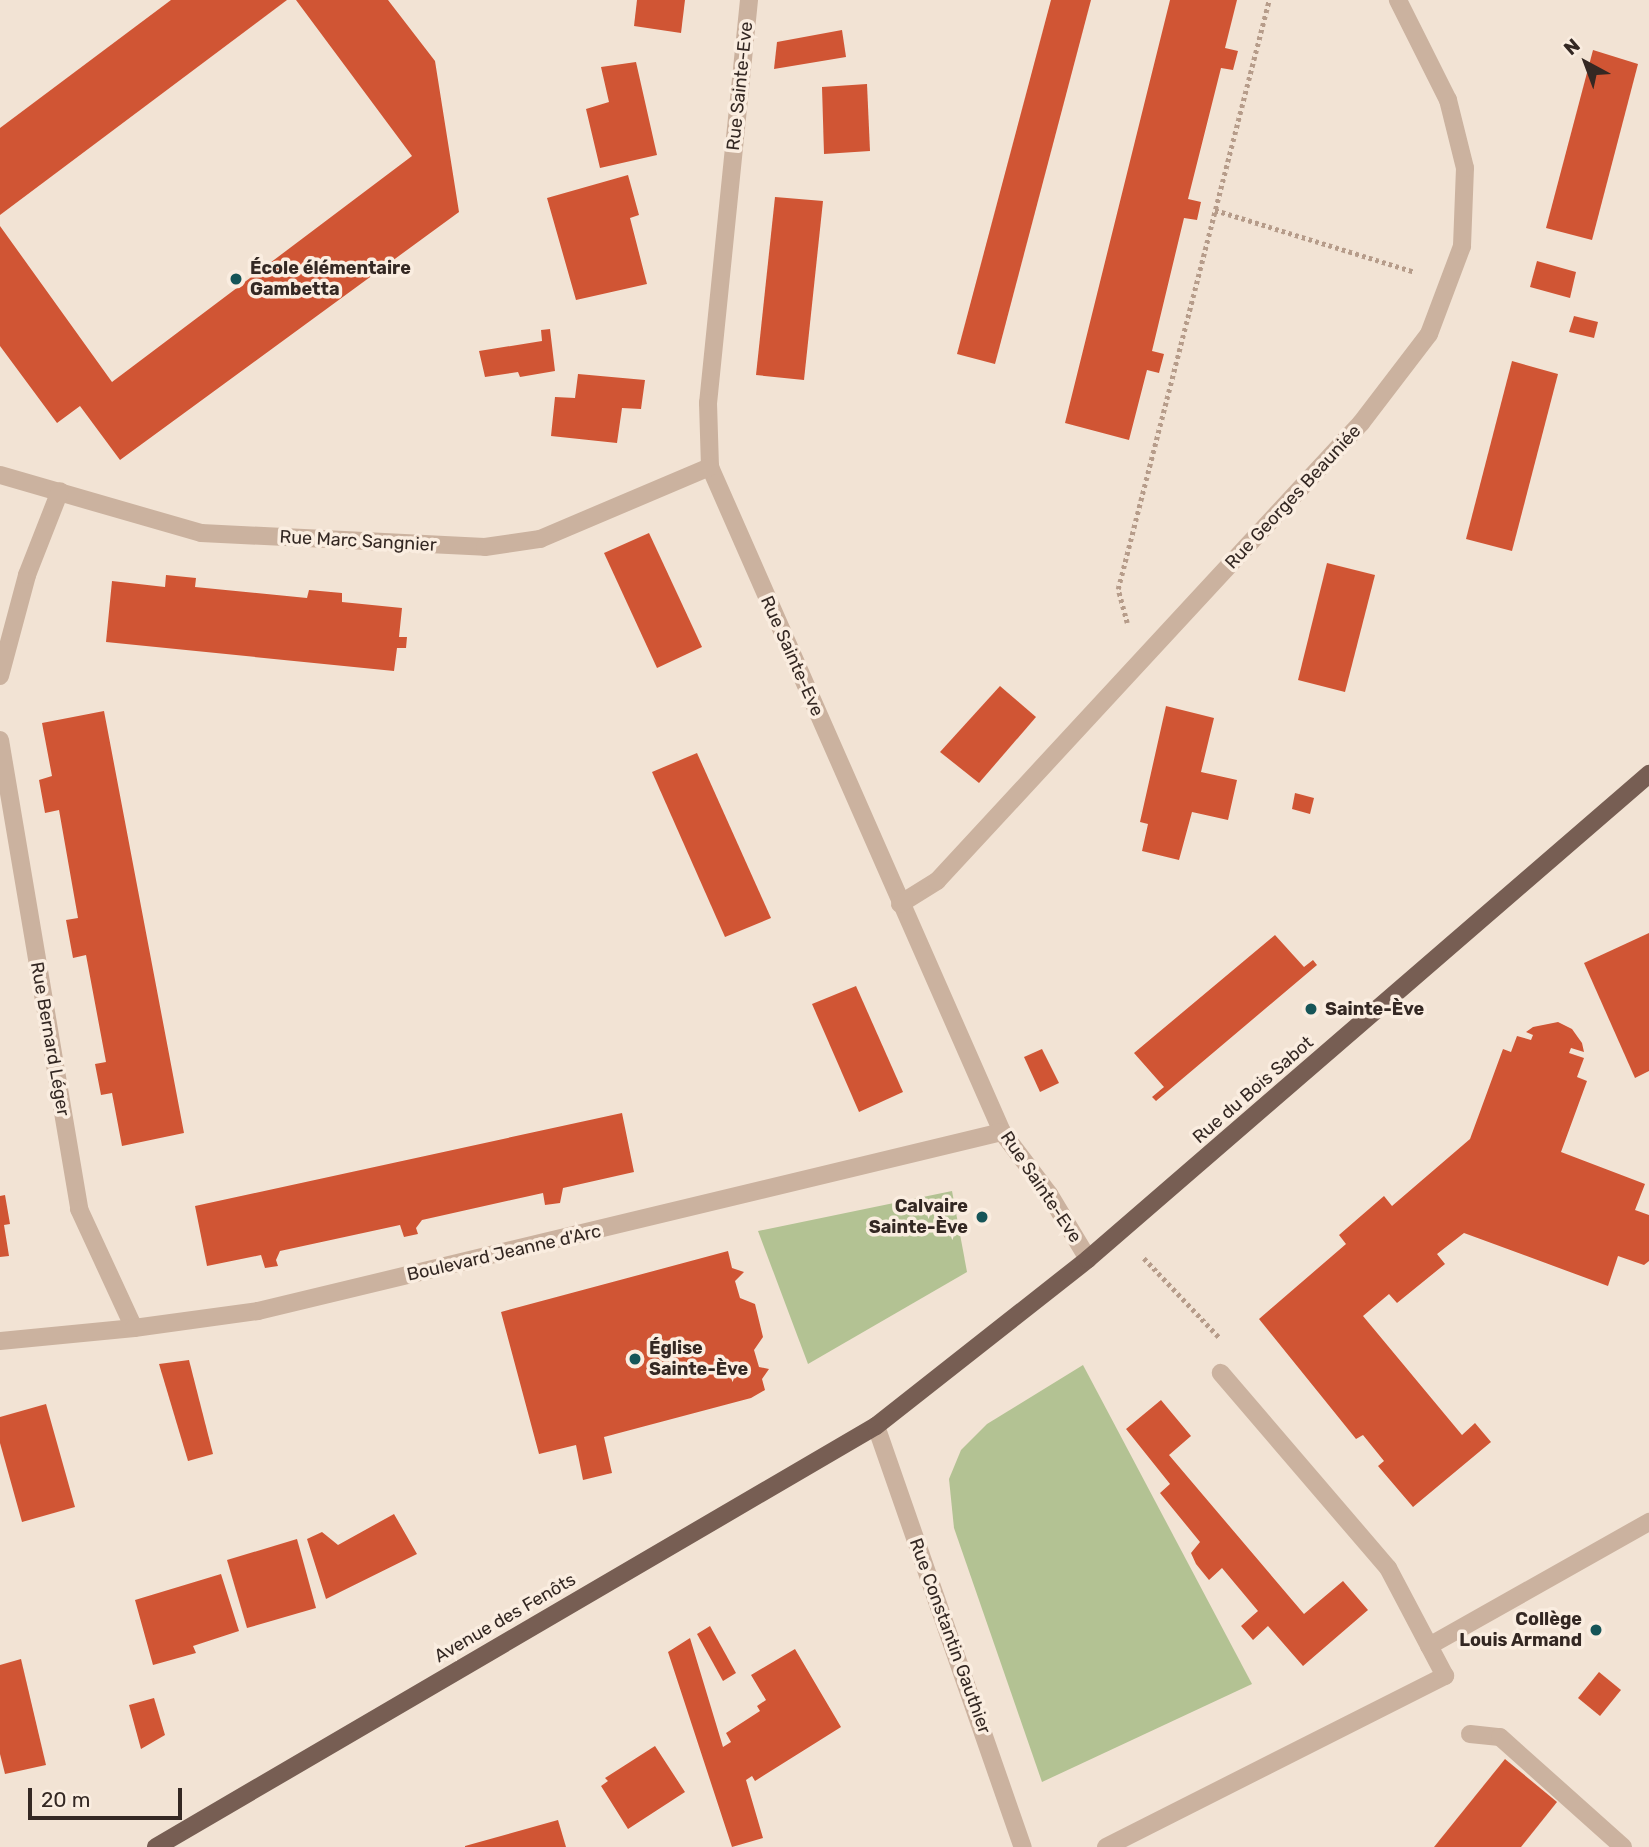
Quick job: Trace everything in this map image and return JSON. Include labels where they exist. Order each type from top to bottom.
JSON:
[{"type":"main road","name":"Rue du Bois Sabot","points":[[876,1426],[1119,1233],[1649,775]]},
{"type":"main road","name":"Avenue des Fenôts","points":[[156,1847],[177,1842],[876,1426]]},
{"type":"street","name":"Rue Sainte-Eve","points":[[749,0],[708,403],[710,467],[1002,1132],[1049,1194],[1088,1259]]},
{"type":"street","name":"Rue Georges Beauniée","points":[[900,904],[937,881],[1138,665],[1362,423],[1429,334],[1462,246],[1465,169],[1448,100],[1398,0]]},
{"type":"street","name":"Rue Marc Sangnier","points":[[0,475],[201,533],[485,547],[540,539],[710,467]]},
{"type":"street","points":[[0,676],[27,575],[60,491]]},
{"type":"street","name":"Rue Bernard Léger","points":[[0,740],[79,1209],[134,1328]]},
{"type":"street","name":"Boulevard Jeanne d'Arc","points":[[0,1341],[134,1328],[258,1311],[1002,1132]]},
{"type":"street","points":[[1106,1847],[1445,1676],[1388,1568],[1221,1373]]},
{"type":"street","name":"Rue Constantin Gauthier","points":[[876,1426],[1023,1847]]},
{"type":"street","points":[[1429,1646],[1649,1522]]},
{"type":"street","points":[[1470,1734],[1500,1737],[1623,1847]]},
{"type":"path","points":[[1138,665],[1118,589],[1269,0]]},
{"type":"path","points":[[1215,210],[1448,283]]},
{"type":"path","points":[[1119,1233],[1222,1341],[1221,1373]]},
{"type":"green space","points":[[952,1191],[967,1272],[808,1364],[758,1231]]},
{"type":"green space","points":[[1083,1365],[1252,1684],[1042,1782],[954,1528],[949,1479],[961,1450],[987,1424]]},
{"type":"building","points":[[171,0],[287,0],[0,215],[0,128]]},
{"type":"building","points":[[296,0],[388,0],[435,61],[459,212],[120,460],[80,406],[57,423],[0,346],[0,226],[112,382],[412,156]]},
{"type":"building","points":[[637,0],[685,0],[681,33],[634,26]]},
{"type":"building","points":[[1051,0],[1091,0],[995,364],[957,354]]},
{"type":"building","points":[[1170,0],[1237,0],[1225,48],[1238,51],[1233,70],[1221,68],[1188,199],[1201,202],[1197,220],[1184,218],[1152,351],[1164,354],[1159,373],[1147,370],[1129,440],[1065,423]]},
{"type":"building","points":[[842,30],[846,57],[774,69],[777,42]]},
{"type":"building","points":[[1593,50],[1638,64],[1592,240],[1546,228]]},
{"type":"building","points":[[636,62],[657,155],[600,168],[586,109],[609,102],[601,67]]},
{"type":"building","points":[[867,84],[870,151],[824,154],[822,87]]},
{"type":"building","points":[[628,175],[639,215],[630,218],[647,284],[576,300],[547,198]]},
{"type":"building","points":[[775,197],[823,201],[804,380],[756,375]]},
{"type":"building","points":[[1537,261],[1576,272],[1570,298],[1530,287]]},
{"type":"building","points":[[1574,316],[1598,322],[1594,338],[1569,332]]},
{"type":"building","points":[[550,329],[555,371],[520,377],[518,372],[485,377],[479,351],[542,341],[541,330]]},
{"type":"building","points":[[1512,361],[1558,374],[1512,551],[1466,539]]},
{"type":"building","points":[[578,374],[645,380],[641,409],[622,408],[617,443],[551,436],[555,397],[575,398]]},
{"type":"building","points":[[649,533],[702,647],[657,668],[604,553]]},
{"type":"building","points":[[1327,563],[1375,575],[1345,692],[1298,680]]},
{"type":"building","points":[[166,575],[196,578],[195,587],[307,598],[309,590],[342,593],[342,602],[402,608],[399,637],[407,637],[406,648],[397,648],[394,671],[106,642],[112,581],[165,587]]},
{"type":"building","points":[[1000,686],[1036,717],[979,783],[940,752]]},
{"type":"building","points":[[1166,706],[1214,718],[1201,772],[1237,780],[1228,820],[1192,812],[1179,860],[1142,851],[1148,824],[1140,822]]},
{"type":"building","points":[[104,711],[184,1133],[122,1146],[112,1093],[101,1095],[95,1064],[106,1062],[86,955],[73,958],[66,920],[78,918],[59,810],[45,813],[39,780],[52,776],[42,723]]},
{"type":"building","points":[[697,753],[771,918],[725,937],[652,772]]},
{"type":"building","points":[[1295,793],[1314,798],[1310,814],[1292,809]]},
{"type":"building","points":[[1649,933],[1649,1071],[1635,1078],[1584,963]]},
{"type":"building","points":[[1275,935],[1304,967],[1313,960],[1317,965],[1156,1101],[1152,1097],[1164,1087],[1134,1053]]},
{"type":"building","points":[[856,986],[903,1092],[859,1112],[812,1004]]},
{"type":"building","points":[[1558,1022],[1572,1029],[1582,1043],[1584,1052],[1571,1048],[1569,1053],[1584,1058],[1577,1077],[1587,1081],[1561,1152],[1645,1184],[1635,1210],[1649,1215],[1649,1261],[1644,1265],[1618,1256],[1608,1286],[1464,1233],[1437,1254],[1445,1264],[1397,1303],[1389,1294],[1363,1316],[1462,1435],[1475,1423],[1491,1442],[1413,1507],[1378,1466],[1384,1461],[1363,1435],[1356,1439],[1259,1319],[1346,1244],[1339,1235],[1384,1196],[1392,1206],[1470,1139],[1503,1049],[1511,1052],[1517,1036],[1531,1040],[1533,1035],[1526,1032],[1533,1027]]},
{"type":"building","points":[[1042,1049],[1059,1083],[1040,1092],[1024,1057]]},
{"type":"building","points":[[622,1113],[634,1172],[563,1188],[560,1203],[545,1205],[543,1193],[422,1220],[416,1228],[418,1234],[404,1237],[400,1225],[280,1251],[276,1260],[278,1266],[265,1268],[261,1255],[207,1266],[195,1206]]},
{"type":"building","points":[[5,1195],[10,1224],[4,1225],[9,1256],[0,1257],[0,1196]]},
{"type":"building","name":"Église Sainte-Ève","points":[[728,1251],[732,1268],[744,1272],[735,1281],[740,1298],[755,1304],[763,1337],[754,1350],[759,1367],[769,1369],[762,1379],[765,1390],[751,1398],[604,1437],[612,1473],[583,1480],[576,1445],[539,1454],[501,1312]]},
{"type":"building","points":[[189,1360],[213,1454],[188,1461],[159,1364]]},
{"type":"building","points":[[1161,1400],[1191,1436],[1169,1455],[1304,1614],[1343,1581],[1368,1610],[1303,1666],[1268,1626],[1253,1640],[1241,1626],[1258,1611],[1222,1568],[1209,1580],[1196,1564],[1191,1553],[1200,1542],[1160,1493],[1170,1484],[1126,1429]]},
{"type":"building","points":[[46,1404],[75,1507],[22,1522],[0,1443],[0,1417]]},
{"type":"building","points":[[394,1514],[417,1554],[326,1599],[307,1539],[322,1532],[338,1545]]},
{"type":"building","points":[[297,1539],[316,1608],[247,1628],[227,1560]]},
{"type":"building","points":[[221,1574],[239,1631],[193,1646],[196,1653],[153,1665],[135,1600]]},
{"type":"building","points":[[710,1626],[736,1673],[723,1681],[697,1634]]},
{"type":"building","points":[[690,1638],[723,1747],[731,1742],[726,1733],[760,1711],[757,1706],[766,1700],[751,1675],[795,1649],[841,1727],[755,1781],[752,1776],[746,1780],[763,1838],[732,1847],[668,1652]]},
{"type":"building","points":[[21,1659],[46,1765],[5,1774],[0,1754],[0,1665]]},
{"type":"building","points":[[1599,1672],[1621,1690],[1600,1716],[1578,1698]]},
{"type":"building","points":[[154,1698],[165,1735],[141,1749],[129,1705]]},
{"type":"building","points":[[655,1746],[685,1792],[628,1829],[601,1786],[608,1781],[605,1778]]},
{"type":"building","points":[[1505,1759],[1557,1802],[1521,1847],[1434,1847]]},
{"type":"building","points":[[558,1820],[566,1847],[465,1847],[465,1846]]},
{"type":"place","name":"École élémentaire Gambetta","points":[[236,279]]},
{"type":"place","name":"Sainte-Ève","points":[[1311,1009]]},
{"type":"place","name":"Calvaire Sainte-Ève","points":[[982,1217]]},
{"type":"place","name":"Église Sainte-Ève","points":[[635,1359]]},
{"type":"place","name":"Collège Louis Armand","points":[[1596,1630]]}]
